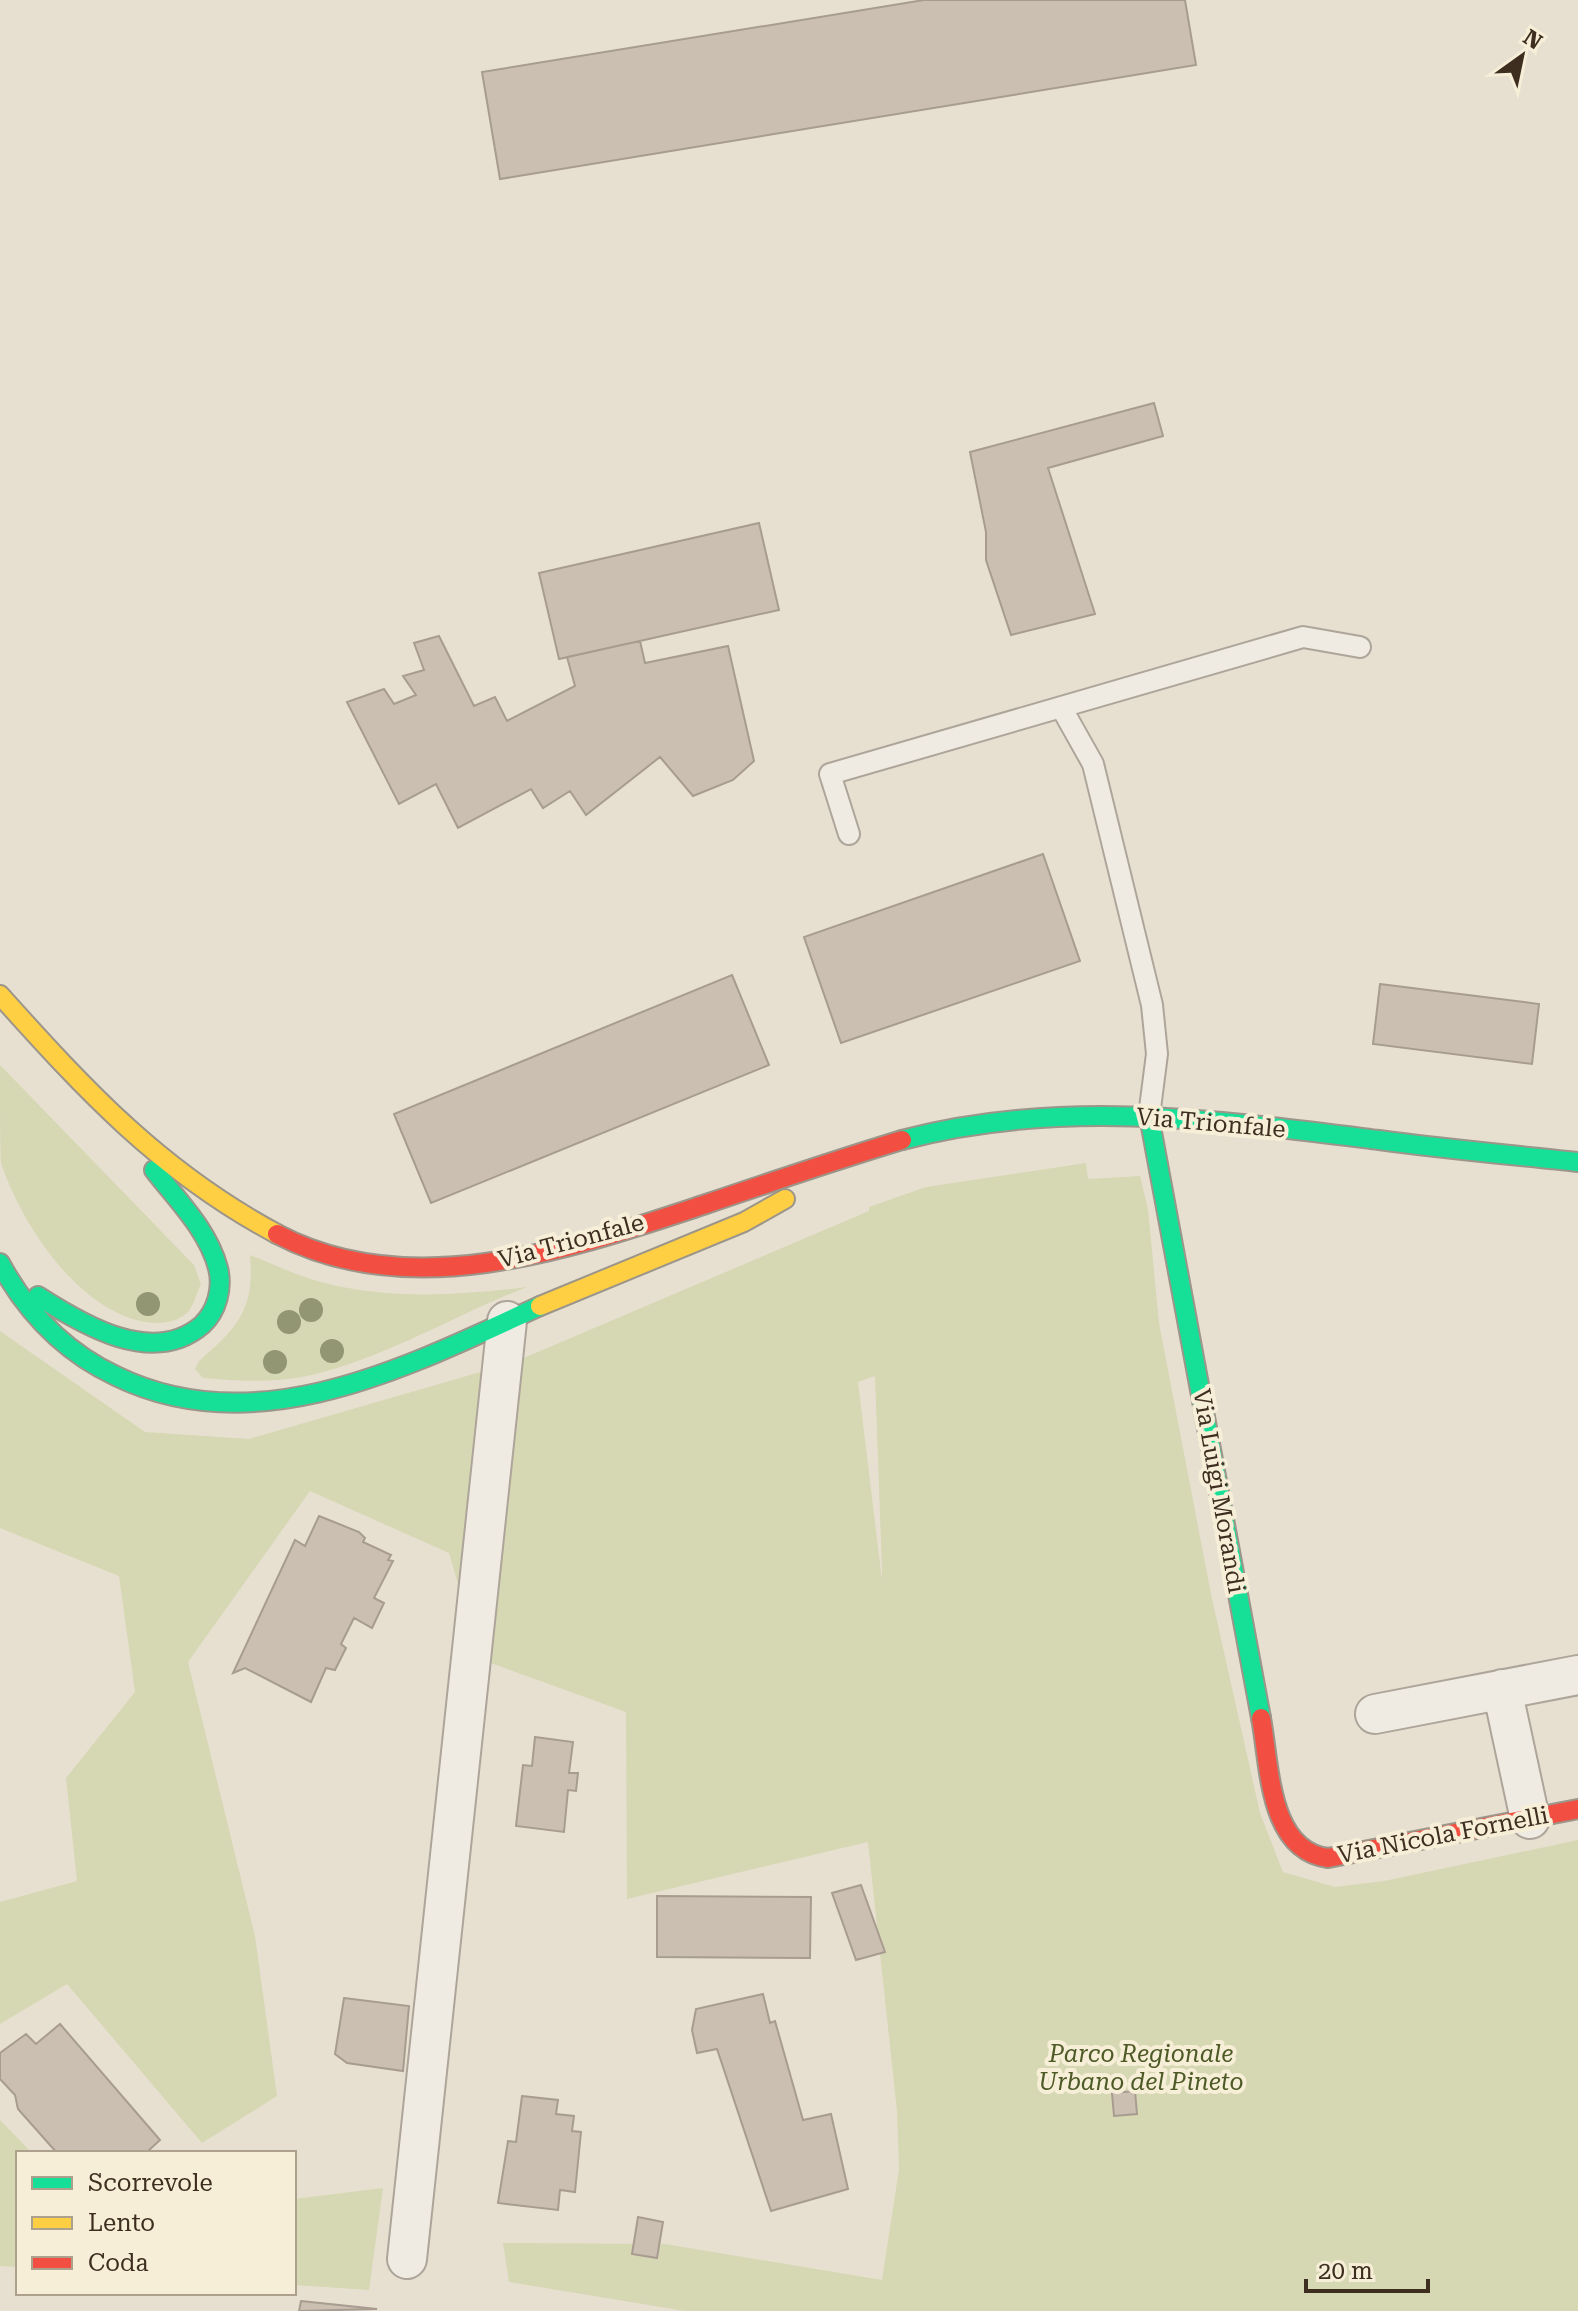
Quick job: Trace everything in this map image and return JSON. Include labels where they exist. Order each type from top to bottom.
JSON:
[{"type":"main road","name":"Via Trionfale","points":[[0,995],[127,1133],[210,1197],[271,1231],[357,1263],[402,1268],[490,1264],[540,1254],[925,1133],[988,1121],[1149,1116],[1578,1162]]},
{"type":"main road","name":"Via Luigi Morandi","points":[[1149,1116],[1271,1772],[1288,1838],[1308,1856]]},
{"type":"main road","points":[[2,1272],[65,1315],[129,1339],[163,1344],[178,1341],[201,1327],[218,1298],[217,1266],[203,1238],[127,1133]]},
{"type":"main road","name":"Via Trionfale","points":[[2,1272],[35,1317],[80,1357],[134,1388],[195,1404],[258,1405],[302,1399],[371,1378],[744,1222],[848,1159]]},
{"type":"main road","name":"Via Nicola Fornelli","points":[[1308,1856],[1328,1858],[1578,1809]]},
{"type":"street","points":[[407,2259],[507,1321]]},
{"type":"street","points":[[1375,1714],[1578,1675]]},
{"type":"street","points":[[1502,1689],[1530,1819]]},
{"type":"lane","points":[[849,834],[830,774],[1303,637],[1360,647]]},
{"type":"lane","points":[[1061,707],[1093,764],[1152,1005],[1157,1054],[1149,1116]]},
{"type":"green space","points":[[0,1065],[194,1265],[201,1284],[192,1306],[184,1315],[172,1321],[155,1323],[129,1318],[104,1305],[80,1287],[40,1240],[24,1214],[1,1163]]},
{"type":"green space","name":"Parco Regionale Urbano del Pineto","points":[[1086,1163],[1088,1179],[1140,1176],[1148,1209],[1159,1323],[1211,1594],[1260,1813],[1283,1872],[1335,1887],[1384,1881],[1578,1840],[1578,2311],[685,2311],[509,2282],[503,2243],[665,2244],[882,2280],[899,2169],[897,2111],[868,1842],[627,1899],[626,1712],[480,1659],[449,1553],[310,1491],[188,1662],[255,1936],[277,2096],[202,2143],[67,1984],[0,2024],[0,1902],[77,1881],[66,1778],[135,1692],[119,1576],[0,1528],[0,1331],[145,1432],[249,1439],[512,1363],[869,1211],[869,1207],[926,1187]],"holes":[[[875,1376],[882,1580],[858,1382]]]},
{"type":"green space","points":[[250,1255],[316,1280],[375,1292],[452,1294],[527,1287],[335,1369],[281,1380],[203,1378],[195,1369],[199,1361],[234,1327],[246,1303],[250,1289]]},
{"type":"green space","points":[[0,2120],[30,2151],[16,2151],[16,2267],[0,2266]]},
{"type":"green space","points":[[383,2188],[369,2290],[296,2285],[296,2199]]},
{"type":"building","points":[[924,0],[1185,0],[1196,65],[500,179],[482,72]]},
{"type":"building","points":[[1154,403],[1163,436],[1048,468],[1095,614],[1011,635],[986,560],[986,532],[970,452]]},
{"type":"building","points":[[759,523],[779,610],[559,659],[539,573]]},
{"type":"building","points":[[439,636],[474,706],[495,697],[507,721],[575,686],[567,657],[640,641],[645,663],[728,646],[754,761],[733,780],[693,796],[660,757],[586,815],[570,791],[543,808],[531,789],[458,828],[436,784],[399,804],[347,702],[384,689],[394,704],[416,695],[403,676],[424,670],[414,643]]},
{"type":"building","points":[[1043,854],[1080,961],[841,1043],[804,937]]},
{"type":"building","points":[[732,975],[769,1065],[431,1203],[394,1114]]},
{"type":"building","points":[[1380,984],[1539,1004],[1532,1064],[1373,1044]]},
{"type":"building","points":[[319,1516],[359,1532],[365,1538],[363,1542],[391,1555],[388,1560],[393,1561],[374,1598],[384,1603],[372,1628],[354,1618],[341,1644],[346,1648],[335,1670],[326,1668],[311,1702],[245,1668],[233,1673],[295,1540],[305,1546]]},
{"type":"building","points":[[535,1737],[573,1742],[569,1773],[578,1773],[576,1791],[568,1790],[564,1832],[516,1826],[523,1765],[532,1766]]},
{"type":"building","points":[[861,1885],[885,1952],[856,1960],[832,1893]]},
{"type":"building","points":[[657,1896],[811,1897],[810,1958],[657,1957]]},
{"type":"building","points":[[763,1994],[770,2023],[775,2021],[803,2120],[831,2114],[848,2189],[771,2211],[717,2049],[697,2053],[692,2030],[696,2009]]},
{"type":"building","points":[[344,1998],[409,2006],[403,2071],[347,2063],[335,2054]]},
{"type":"building","points":[[60,2024],[160,2140],[148,2151],[55,2151],[18,2109],[15,2095],[0,2079],[0,2053],[26,2034],[36,2044]]},
{"type":"building","points":[[1135,2091],[1137,2114],[1114,2116],[1112,2093]]},
{"type":"building","points":[[522,2096],[558,2100],[556,2114],[574,2116],[572,2131],[581,2132],[575,2192],[560,2190],[558,2210],[498,2203],[508,2141],[516,2142]]},
{"type":"building","points":[[638,2217],[663,2222],[657,2258],[632,2254]]},
{"type":"building","points":[[301,2301],[377,2309],[299,2311]]},
{"type":"traffic: fast","points":[[1149,1116],[1261,1718]]},
{"type":"traffic: fast","points":[[902,1140],[961,1127],[1021,1119],[1140,1117],[1259,1126],[1578,1162]]},
{"type":"traffic: fast","points":[[38,1296],[97,1329],[140,1342],[162,1342],[183,1337],[202,1325],[218,1299],[218,1268],[199,1228],[154,1170]]},
{"type":"traffic: fast","points":[[0,1263],[22,1298],[49,1329],[97,1366],[169,1395],[223,1403],[278,1400],[332,1389],[385,1373],[540,1306]]},
{"type":"traffic: slow","points":[[0,995],[63,1064],[127,1127],[197,1184],[277,1234]]},
{"type":"traffic: slow","points":[[540,1306],[744,1222],[785,1199]]},
{"type":"traffic: jam","points":[[277,1234],[328,1255],[382,1265],[437,1267],[492,1262],[547,1252],[602,1237],[902,1140]]},
{"type":"traffic: jam","points":[[1261,1718],[1270,1781],[1283,1823],[1293,1839],[1308,1852],[1328,1858],[1578,1809]]}]
